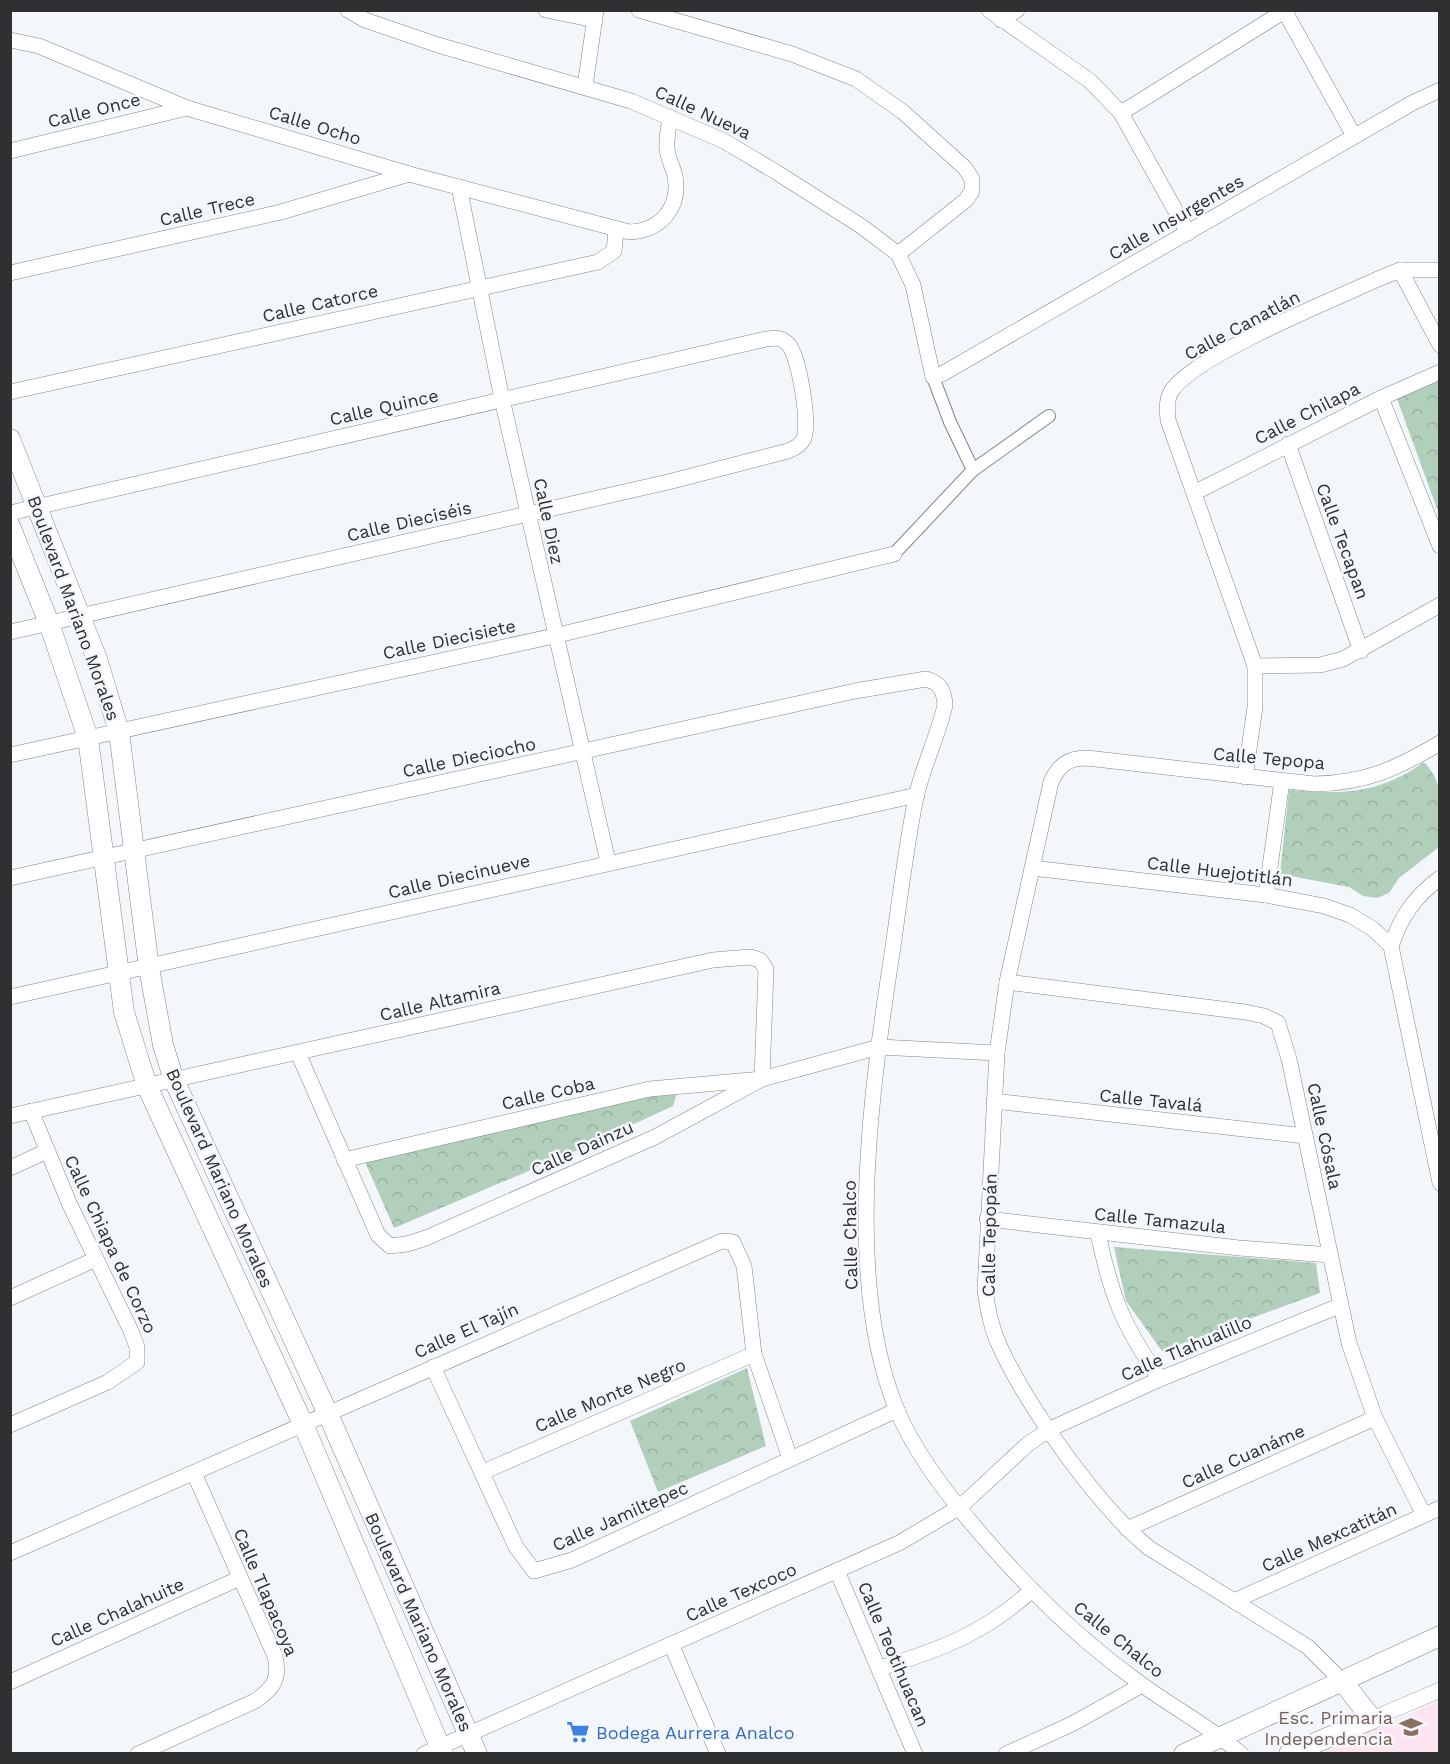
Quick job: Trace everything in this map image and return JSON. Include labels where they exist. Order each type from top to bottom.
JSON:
[{"type":"street","name":"Calle Nueva","points":[[348,10],[391,30],[459,52],[631,100],[724,141],[776,172],[861,226],[898,254],[913,285],[933,377]]},
{"type":"street","points":[[546,10],[596,15],[585,86]]},
{"type":"street","points":[[639,10],[792,54],[856,79],[903,112],[965,168],[972,179],[972,190],[966,201],[898,254]]},
{"type":"street","points":[[995,15],[1017,10]]},
{"type":"street","points":[[1121,113],[1285,11],[1354,136]]},
{"type":"street","points":[[995,15],[1090,81],[1121,113],[1188,233]]},
{"type":"street","name":"Calle Ocho","points":[[10,40],[39,46],[187,108],[409,174],[616,231],[648,230],[659,224],[670,209],[676,182],[667,148],[670,117]]},
{"type":"street","name":"Calle Insurgentes","points":[[933,377],[942,374],[1354,136],[1440,90]]},
{"type":"street","name":"Calle Once","points":[[10,151],[187,108]]},
{"type":"street","name":"Calle Trece","points":[[10,273],[281,212],[409,174]]},
{"type":"street","name":"Calle Diez","points":[[459,187],[527,514],[608,862]]},
{"type":"street","name":"Calle Catorce","points":[[10,392],[605,259],[617,247],[616,231]]},
{"type":"street","points":[[1400,270],[1440,345]]},
{"type":"street","name":"Calle Canatlán","points":[[1245,777],[1255,707],[1255,666],[1168,420],[1167,405],[1173,390],[1208,361],[1400,270],[1440,270]]},
{"type":"street","name":"Calle Quince","points":[[10,513],[766,339],[781,338],[789,345],[796,357],[806,432]]},
{"type":"street","name":"Calle Chilapa","points":[[1194,493],[1381,398],[1440,372]]},
{"type":"street","points":[[933,377],[950,422],[973,470]]},
{"type":"street","points":[[1381,398],[1440,546]]},
{"type":"street","points":[[894,554],[973,470],[1049,416]]},
{"type":"street","name":"Calle Dieciséis","points":[[10,632],[773,456],[796,447],[803,441],[806,432]]},
{"type":"street","name":"Boulevard Mariano Morales","points":[[10,439],[111,700],[126,768],[149,968],[163,1045],[174,1080],[328,1414],[477,1754]]},
{"type":"street","name":"Calle Tecapan","points":[[1288,444],[1361,651]]},
{"type":"street","name":"Boulevard Mariano Morales","points":[[10,526],[49,623],[88,738],[105,857],[118,974],[129,1033],[147,1086],[303,1424],[436,1751]]},
{"type":"street","name":"Calle Diecisiete","points":[[10,754],[554,636],[894,554]]},
{"type":"street","points":[[1255,666],[1320,665],[1361,651],[1440,606]]},
{"type":"street","name":"Calle Dieciocho","points":[[10,878],[896,683],[926,679],[937,682]]},
{"type":"street","name":"Calle Chalco","points":[[937,682],[944,692],[945,705],[917,795],[871,1110],[868,1277],[877,1343],[897,1410],[927,1463],[960,1507],[1032,1590],[1082,1638],[1142,1685],[1221,1737],[1241,1754]]},
{"type":"street","name":"Calle Tepopa","points":[[1087,758],[1314,784],[1345,783],[1364,779],[1401,766],[1438,748]]},
{"type":"street","name":"Calle Tepopán","points":[[1087,758],[1074,758],[1056,771],[1051,782],[1007,982],[997,1053],[987,1219],[985,1290],[989,1317],[999,1346],[1050,1429],[1127,1529],[1149,1548],[1308,1647],[1343,1682],[1372,1719]]},
{"type":"street","points":[[1266,895],[1282,781]]},
{"type":"street","name":"Calle Diecinueve","points":[[10,997],[149,968],[608,862],[917,795]]},
{"type":"street","name":"Calle Huejotitlán","points":[[1032,868],[1266,895],[1324,906],[1350,915],[1391,946]]},
{"type":"street","points":[[1440,878],[1410,905],[1399,923],[1391,946],[1440,1183]]},
{"type":"street","name":"Calle Altamira","points":[[10,1116],[713,960],[750,957],[760,960],[766,969],[768,981],[762,1079]]},
{"type":"street","name":"Calle Cósala","points":[[1007,982],[1245,1012],[1264,1016],[1278,1023],[1284,1036],[1339,1306],[1375,1418],[1424,1515]]},
{"type":"street","name":"Calle Dainzu","points":[[298,1053],[378,1235],[390,1246],[407,1245],[655,1137],[762,1079],[879,1047],[997,1053]]},
{"type":"street","name":"Calle Coba","points":[[344,1160],[650,1089],[762,1079]]},
{"type":"street","name":"Calle Tavalá","points":[[994,1101],[1305,1136]]},
{"type":"street","name":"Calle Chiapa de Corzo","points":[[10,1425],[108,1382],[137,1362],[137,1347],[131,1331],[96,1259],[31,1111]]},
{"type":"street","points":[[10,1168],[47,1151]]},
{"type":"street","name":"Calle Tamazula","points":[[987,1219],[1098,1233],[1330,1255]]},
{"type":"street","points":[[1098,1233],[1107,1277],[1120,1315],[1136,1345],[1160,1379]]},
{"type":"street","name":"Calle El Tajín","points":[[10,1553],[432,1366],[722,1241],[733,1242],[744,1266],[754,1354],[790,1458]]},
{"type":"street","points":[[10,1298],[96,1259]]},
{"type":"street","name":"Calle Tlahualillo","points":[[1050,1429],[1160,1379],[1339,1306]]},
{"type":"street","name":"Calle Monte Negro","points":[[483,1472],[754,1354]]},
{"type":"street","name":"Calle Jamiltepec","points":[[432,1366],[516,1547],[534,1571],[572,1560],[897,1410]]},
{"type":"street","name":"Calle Cuanáme","points":[[1127,1529],[1375,1418]]},
{"type":"street","name":"Calle Texcoco","points":[[436,1751],[468,1733],[899,1543],[960,1507],[1028,1444],[1050,1429]]},
{"type":"street","name":"Calle Tlapacoya","points":[[138,1754],[255,1701],[269,1691],[276,1681],[278,1671],[275,1656],[194,1473]]},
{"type":"street","name":"Calle Mexcatitán","points":[[1234,1601],[1440,1508]]},
{"type":"street","name":"Calle Teotihuacan","points":[[837,1571],[915,1754]]},
{"type":"street","name":"Calle Chalahuite","points":[[10,1682],[240,1578]]},
{"type":"street","points":[[880,1668],[964,1639],[1010,1610],[1032,1590]]},
{"type":"street","points":[[1184,1754],[1440,1636]]},
{"type":"street","points":[[671,1644],[718,1754]]},
{"type":"street","points":[[1006,1754],[1072,1724],[1142,1685]]},
{"type":"street","points":[[1289,1754],[1440,1690]]},
{"type":"shaded area","name":"Esc. Primaria Independencia","points":[[1439,1701],[1439,1753],[1325,1752]]},
{"type":"green space","points":[[1439,380],[1439,514],[1396,396]]},
{"type":"green space","points":[[1424,762],[1431,771],[1439,791],[1441,813],[1439,847],[1399,878],[1389,893],[1377,898],[1363,896],[1349,887],[1280,874],[1289,790],[1343,792],[1360,790],[1391,781]]},
{"type":"green space","points":[[669,1092],[677,1093],[673,1106],[571,1153],[394,1228],[365,1162]]},
{"type":"green space","points":[[1114,1247],[1316,1263],[1320,1293],[1162,1351],[1126,1301]]},
{"type":"green space","points":[[747,1368],[766,1446],[658,1492],[630,1421]]},
{"type":"place","name":"Esc. Primaria Independencia","points":[[1411,1727]]},
{"type":"place","name":"Bodega Aurrera Analco","points":[[578,1732]]}]
